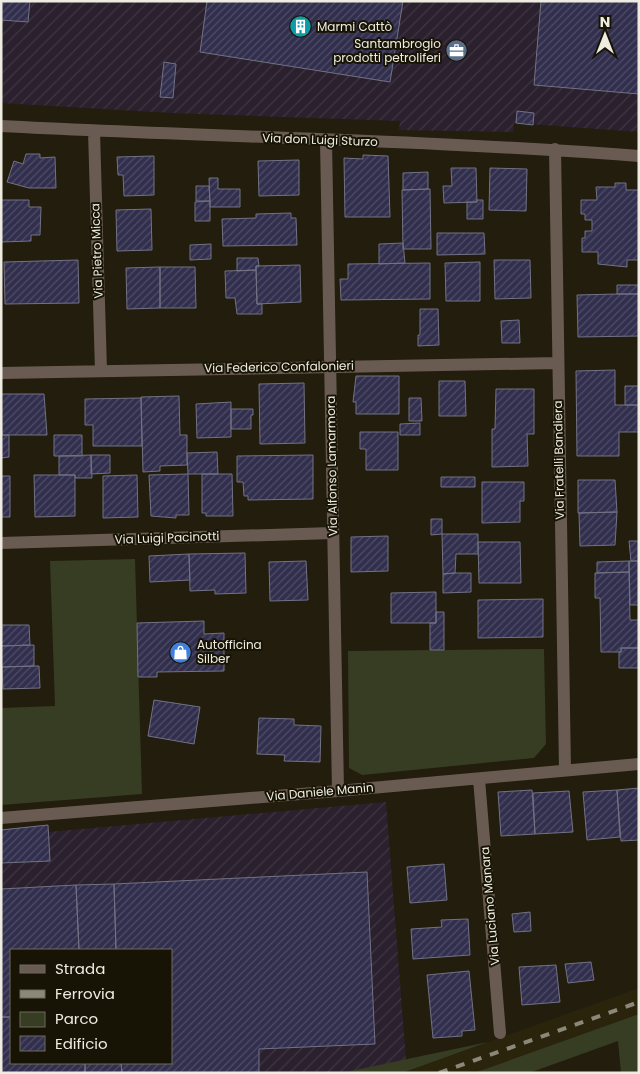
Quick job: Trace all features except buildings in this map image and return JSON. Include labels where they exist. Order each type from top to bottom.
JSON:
[{"type":"street","name":"Via don Luigi Sturzo","points":[[1,126],[326,141],[555,149],[639,156]]},
{"type":"street","name":"Via Pietro Micca","points":[[94,131],[101,371]]},
{"type":"street","name":"Via Alfonso Lamarmora","points":[[326,141],[338,791]]},
{"type":"street","name":"Via Fratelli Bandiera","points":[[555,149],[565,770]]},
{"type":"street","name":"Via Federico Confalonieri","points":[[1,373],[557,363]]},
{"type":"street","name":"Via Luigi Pacinotti","points":[[1,543],[333,533]]},
{"type":"street","name":"Via Daniele Manin","points":[[1,818],[338,791],[639,764]]},
{"type":"street","name":"Via Luciano Manara","points":[[480,778],[500,1033]]},
{"type":"shaded area","points":[[1,1],[639,1],[639,132],[514,123],[513,132],[399,130],[400,121],[171,113],[1,103]]},
{"type":"shaded area","points":[[386,802],[406,1060],[341,1073],[1,1073],[1,830],[48,825],[48,832]]},
{"type":"shaded area","points":[[639,988],[639,1014],[474,1073],[402,1073]]},
{"type":"green space","points":[[135,559],[142,794],[1,805],[1,708],[55,706],[50,561]]},
{"type":"green space","points":[[544,649],[546,744],[534,758],[362,775],[349,768],[348,651]]},
{"type":"green space","points":[[639,1014],[639,1073],[621,1073],[618,1041],[529,1073],[474,1073]]},
{"type":"green space","points":[[488,1042],[402,1073],[341,1073]]},
{"type":"railway","points":[[439,1073],[639,1002]]},
{"type":"place","name":"Marmi Cattò","points":[[301,27]]},
{"type":"place","name":"Santambrogio prodotti petroliferi","points":[[457,51]]},
{"type":"place","name":"Autofficina Silber","points":[[181,652]]}]
